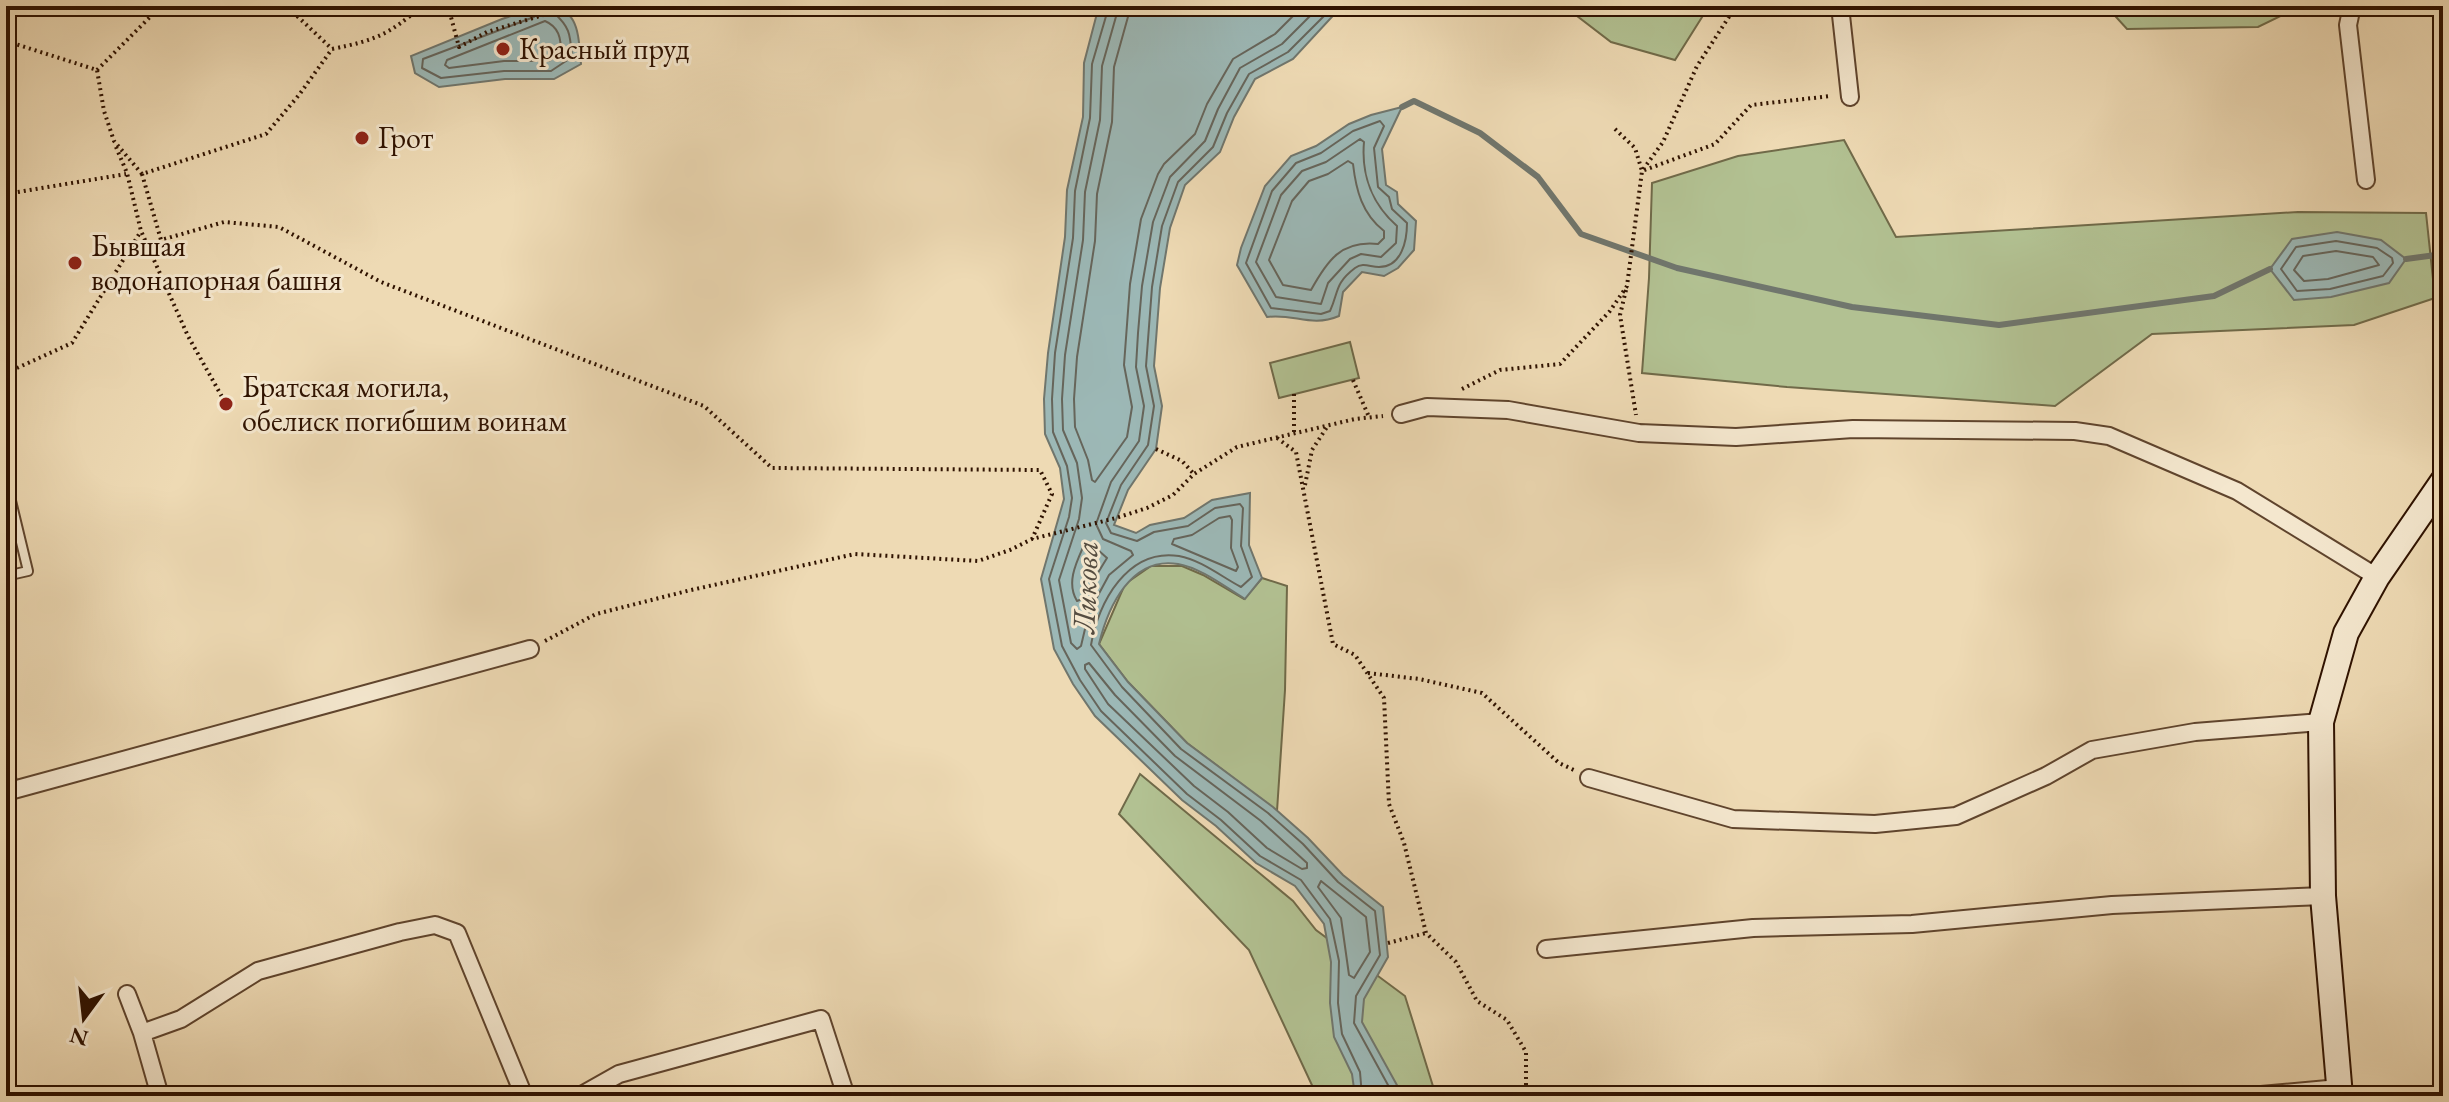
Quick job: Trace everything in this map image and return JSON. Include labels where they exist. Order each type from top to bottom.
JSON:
[{"type":"street","points":[[1840,6],[1850,97]]},
{"type":"street","points":[[2352,6],[2348,25],[2366,180]]},
{"type":"street","points":[[1401,414],[1427,407],[1508,410],[1639,433],[1736,437],[1853,429],[2075,431],[2109,436],[2237,491],[2377,577]]},
{"type":"street","points":[[2250,1096],[2340,1092],[2323,896],[2321,722],[2346,633],[2377,577],[2443,481]]},
{"type":"street","points":[[10,792],[530,649]]},
{"type":"street","points":[[1589,778],[1733,819],[1875,824],[1956,816],[2046,776],[2092,750],[2195,732],[2321,722]]},
{"type":"street","points":[[1546,949],[1753,928],[1912,924],[2112,905],[2323,896]]},
{"type":"street","points":[[142,1033],[181,1019],[258,971],[435,925],[457,933],[524,1096]]},
{"type":"street","points":[[127,994],[160,1096]]},
{"type":"street","points":[[580,1096],[619,1074],[821,1019],[846,1096]]},
{"type":"lane","points":[[6,480],[28,571],[6,576]]},
{"type":"lane","points":[[6,745],[10,792]]},
{"type":"path","points":[[97,70],[161,6]]},
{"type":"path","points":[[269,6],[296,15],[332,49]]},
{"type":"path","points":[[142,174],[266,134],[332,49],[363,43],[392,31],[422,6]]},
{"type":"path","points":[[448,6],[459,47],[487,32],[573,6]]},
{"type":"path","points":[[1642,171],[1663,142],[1697,66],[1736,6]]},
{"type":"path","points":[[6,41],[97,70]]},
{"type":"path","points":[[97,70],[141,231],[188,336],[226,404]]},
{"type":"path","points":[[1642,171],[1715,144],[1751,105],[1824,96],[1850,97]]},
{"type":"path","points":[[1615,129],[1635,148],[1642,171],[1631,265],[1620,315],[1639,433]]},
{"type":"path","points":[[114,141],[142,174],[161,240],[224,222],[279,227],[381,282],[704,406],[772,468],[1040,470],[1052,494],[1032,539]]},
{"type":"path","points":[[6,194],[127,173]]},
{"type":"path","points":[[6,373],[72,343],[141,231]]},
{"type":"path","points":[[1427,407],[1500,370],[1560,364],[1610,311],[1627,286]]},
{"type":"path","points":[[1353,380],[1369,417]]},
{"type":"path","points":[[1294,394],[1294,434]]},
{"type":"path","points":[[530,649],[596,614],[855,554],[978,561],[1032,539],[1147,508],[1173,495],[1194,474],[1237,447],[1328,425],[1401,414]]},
{"type":"path","points":[[1304,488],[1312,450],[1328,425]]},
{"type":"path","points":[[1277,438],[1296,452],[1333,644],[1355,655],[1384,698],[1389,804],[1404,843],[1426,933],[1456,962],[1477,1001],[1507,1020],[1526,1052],[1526,1096]]},
{"type":"path","points":[[1156,449],[1182,461],[1194,474]]},
{"type":"path","points":[[1368,673],[1419,679],[1482,693],[1559,763],[1589,778]]},
{"type":"path","points":[[1388,943],[1426,933]]},
{"type":"green space","points":[[1564,6],[1709,6],[1675,60],[1611,42]]},
{"type":"green space","points":[[2106,6],[2301,6],[2258,27],[2127,29]]},
{"type":"green space","points":[[1844,140],[1896,237],[2298,212],[2426,213],[2435,298],[2354,325],[2152,334],[2055,406],[1787,387],[1642,373],[1652,183],[1738,156]]},
{"type":"green space","points":[[1350,342],[1359,378],[1279,398],[1270,363]]},
{"type":"green space","points":[[1151,566],[1182,566],[1244,599],[1262,578],[1287,586],[1285,690],[1277,811],[1187,743],[1128,682],[1099,644],[1125,584]]},
{"type":"green space","points":[[1140,774],[1293,901],[1316,930],[1405,996],[1436,1096],[1317,1096],[1249,950],[1119,814]]},
{"type":"water","name":"Красный пруд","points":[[542,6],[554,7],[570,16],[579,42],[581,64],[554,79],[505,79],[439,87],[415,73],[411,56]]},
{"type":"water","name":"Ликова","points":[[1102,6],[1342,6],[1293,59],[1255,79],[1234,117],[1220,152],[1185,185],[1170,228],[1160,288],[1154,366],[1162,406],[1156,449],[1128,490],[1114,525],[1136,533],[1150,525],[1184,518],[1212,500],[1250,493],[1249,545],[1262,578],[1245,599],[1213,578],[1187,566],[1161,564],[1147,568],[1124,587],[1109,615],[1099,644],[1128,682],[1187,743],[1273,807],[1343,875],[1383,907],[1388,957],[1364,999],[1362,1022],[1403,1096],[1355,1096],[1352,1074],[1334,1037],[1330,1003],[1331,962],[1324,924],[1295,886],[1256,863],[1182,800],[1095,716],[1054,649],[1041,579],[1064,499],[1060,468],[1045,434],[1044,399],[1065,237],[1067,190],[1083,117],[1084,63],[1096,17]]},
{"type":"water","points":[[1402,107],[1382,149],[1386,185],[1397,192],[1398,204],[1416,221],[1414,250],[1398,268],[1384,276],[1362,272],[1343,292],[1339,316],[1320,321],[1267,317],[1237,265],[1265,186],[1291,156],[1316,146],[1349,124]]},
{"type":"water","points":[[2337,232],[2381,240],[2406,259],[2389,283],[2331,297],[2294,300],[2270,269],[2292,239]]},
{"type":"waterway","points":[[1402,107],[1414,101],[1480,133],[1538,177],[1581,234],[1677,268],[1852,307],[1999,325],[2214,296],[2270,269]]},
{"type":"waterway","points":[[2406,259],[2443,254]]},
{"type":"place","name":"Красный пруд","points":[[503,49]]},
{"type":"place","name":"Грот","points":[[362,138]]},
{"type":"place","name":"Бывшая водонапорная башня","points":[[75,263]]},
{"type":"place","name":"Братская могила, обелиск погибшим воинам","points":[[226,404]]}]
